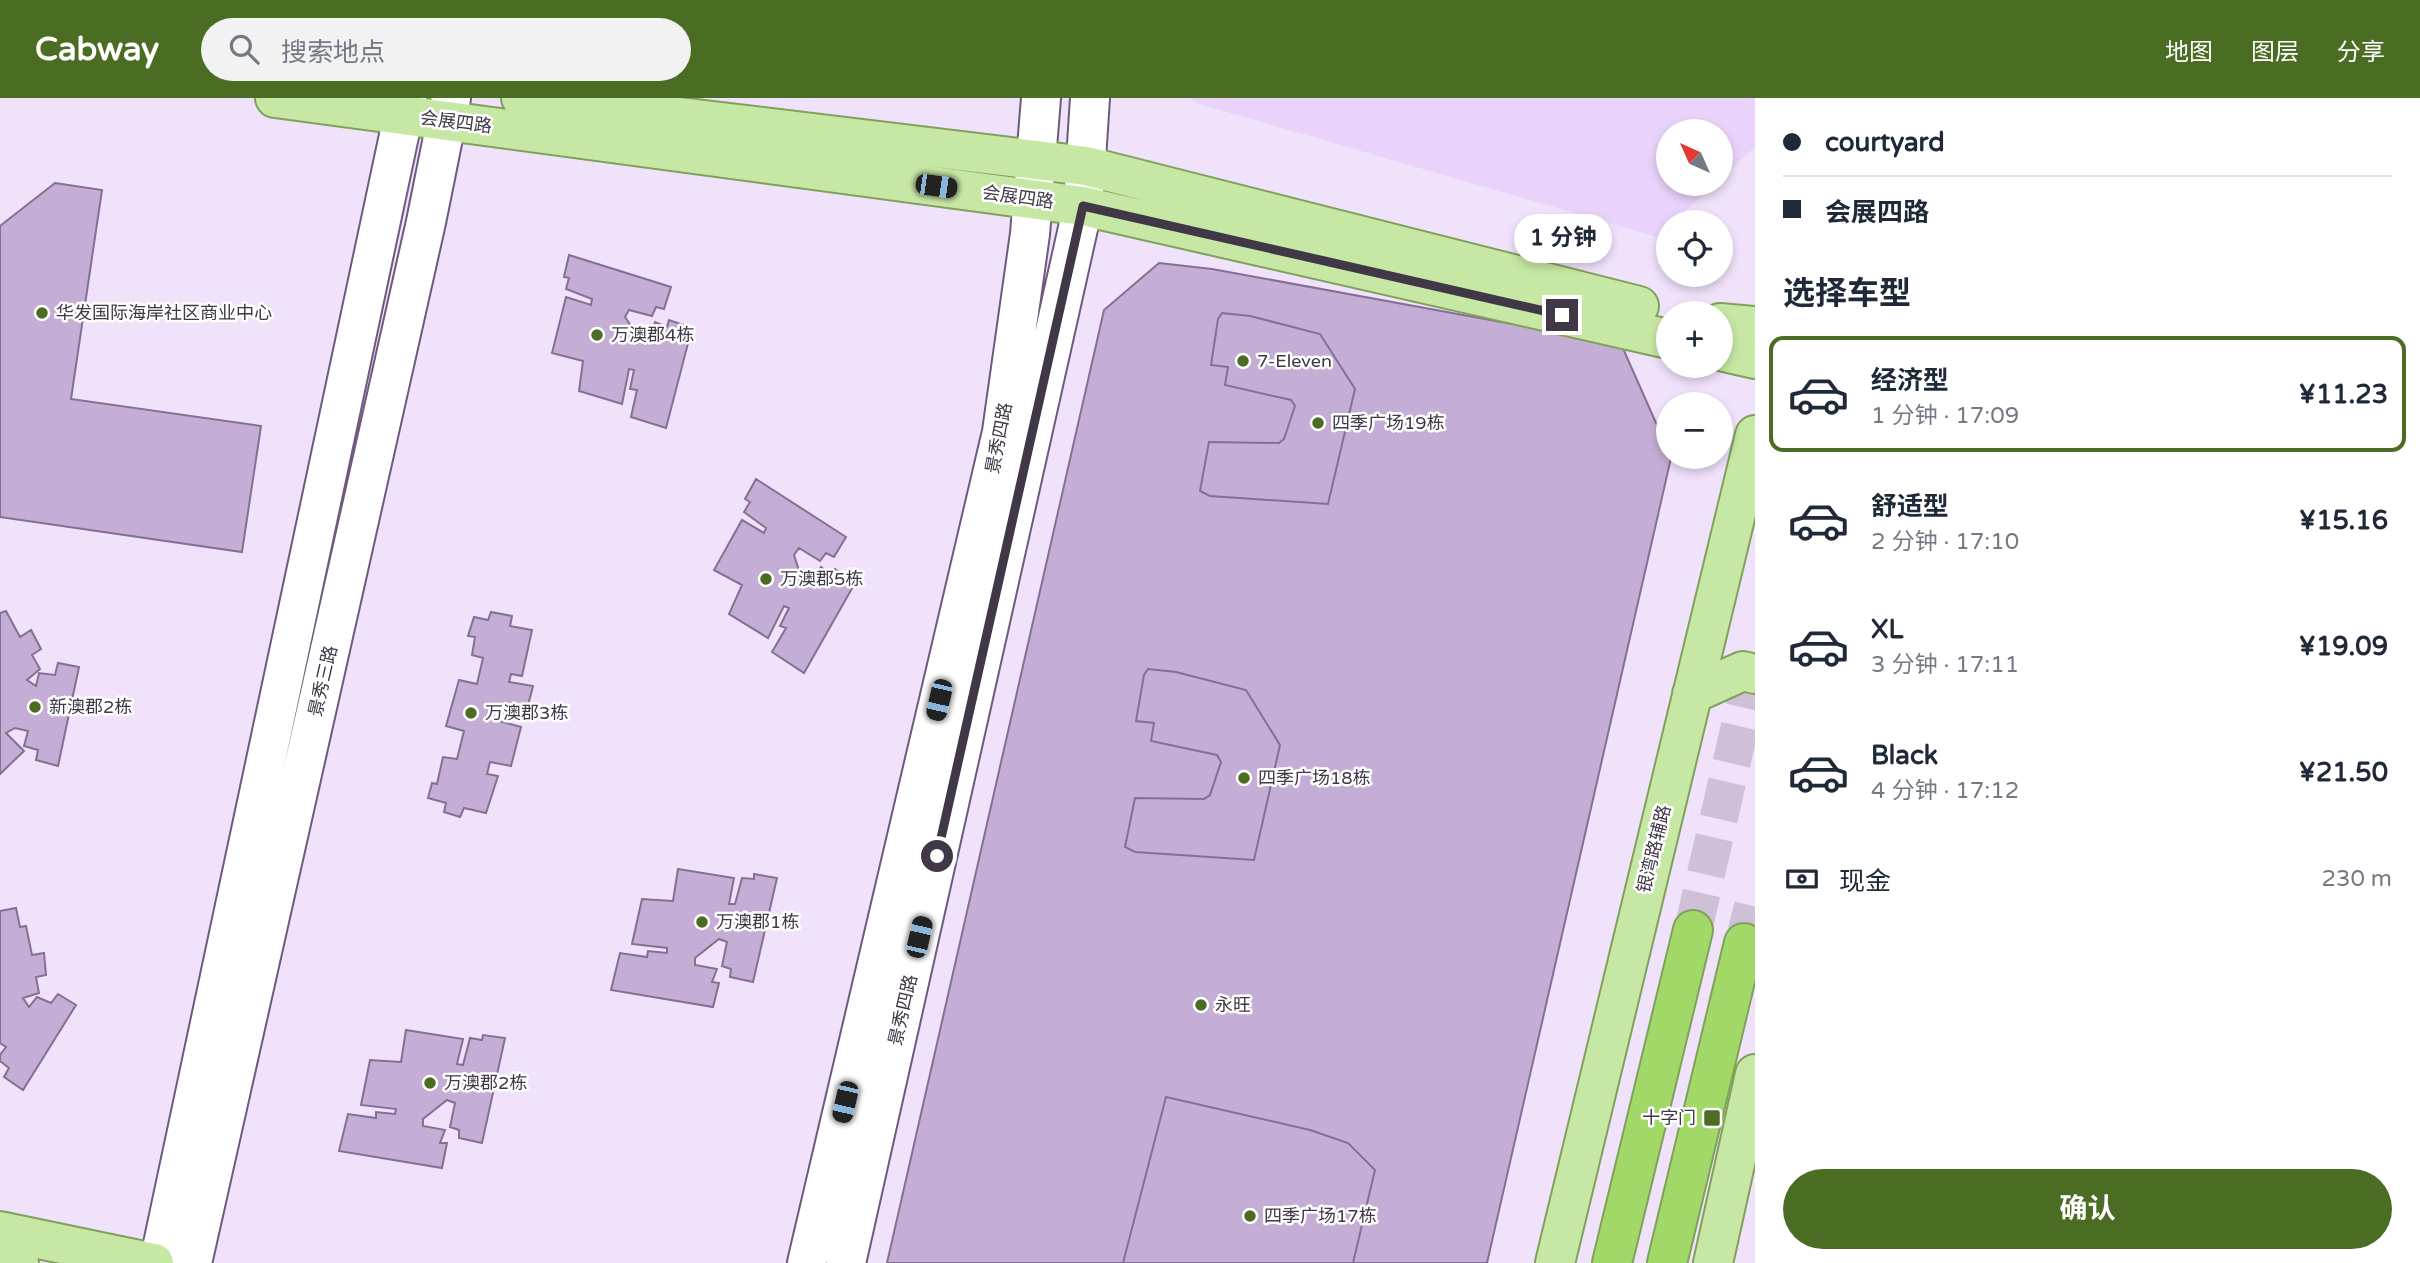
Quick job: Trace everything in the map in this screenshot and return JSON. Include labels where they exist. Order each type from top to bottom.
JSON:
[{"type":"highway","points":[[1612,1263],[1693,930]]},
{"type":"highway","points":[[1667,1263],[1744,943]]},
{"type":"main road","name":"会展四路","points":[[275,98],[449,109],[1083,206],[1656,336]]},
{"type":"main road","points":[[521,98],[1086,166],[1656,310]]},
{"type":"main road","points":[[1733,324],[1755,326]]},
{"type":"main road","points":[[1733,354],[1755,359]]},
{"type":"main road","name":"银湾路辅路","points":[[1555,1263],[1755,435]]},
{"type":"main road","points":[[1692,694],[1743,671],[1755,674]]},
{"type":"main road","points":[[1713,1263],[1755,1074]]},
{"type":"main road","points":[[0,1231],[154,1263]]},
{"type":"main road","points":[[0,1259],[19,1263]]},
{"type":"street","name":"景秀四路","points":[[807,1263],[1002,432],[1033,199],[1041,98]]},
{"type":"street","name":"景秀四路","points":[[846,1263],[1083,206],[1090,98]]},
{"type":"street","points":[[159,1263],[406,107]]},
{"type":"street","name":"景秀三路","points":[[192,1263],[426,222],[449,109]]},
{"type":"shaded area","points":[[1191,98],[1755,98],[1755,147],[1733,167],[1733,119],[1656,119],[1656,196],[1702,196],[1686,210],[1656,210],[1656,237],[1196,103]]},
{"type":"building","name":"华发国际海岸社区商业中心","points":[[55,183],[102,190],[71,399],[261,426],[242,552],[0,517],[0,226]]},
{"type":"building","name":"万澳郡4栋","points":[[569,255],[671,287],[664,309],[656,307],[652,316],[629,310],[625,317],[642,342],[649,343],[655,322],[667,327],[669,320],[692,328],[666,428],[631,417],[637,390],[630,389],[634,370],[629,369],[622,404],[579,391],[583,361],[552,353],[566,297],[591,305],[592,299],[566,289],[569,278],[564,277]]},
{"type":"building","points":[[1159,263],[1212,269],[1621,344],[1656,423],[1656,469],[1668,469],[1487,1263],[887,1263],[1104,310]]},
{"type":"building","name":"四季广场19栋","points":[[1222,313],[1250,316],[1320,334],[1355,389],[1328,504],[1210,496],[1200,491],[1209,442],[1279,443],[1284,439],[1295,406],[1291,400],[1225,385],[1228,367],[1211,365],[1218,319]]},
{"type":"building","name":"万澳郡5栋","points":[[756,479],[846,537],[834,557],[826,553],[820,561],[799,548],[794,555],[803,583],[809,586],[821,567],[832,576],[835,569],[855,583],[804,673],[772,652],[786,628],[780,626],[789,608],[784,606],[768,638],[729,614],[742,585],[714,570],[742,520],[764,533],[766,528],[744,512],[750,502],[745,499]]},
{"type":"building","name":"新澳郡2栋","points":[[6,611],[20,637],[31,630],[41,649],[32,655],[40,669],[27,680],[36,686],[39,673],[55,675],[58,663],[79,667],[58,766],[36,760],[38,750],[24,746],[28,731],[15,728],[6,733],[24,751],[0,774],[0,613]]},
{"type":"building","name":"万澳郡3栋","points":[[491,612],[512,616],[510,626],[532,630],[522,676],[511,674],[509,682],[533,686],[525,717],[494,710],[492,719],[521,727],[511,766],[490,762],[487,774],[498,776],[486,813],[464,808],[460,817],[444,812],[446,803],[428,798],[432,783],[437,784],[443,757],[457,759],[464,731],[446,726],[459,680],[477,684],[483,658],[472,655],[475,637],[468,636],[474,617],[488,620]]},
{"type":"building","name":"四季广场18栋","points":[[1148,669],[1176,672],[1246,690],[1280,745],[1254,860],[1135,852],[1125,847],[1135,798],[1204,799],[1210,795],[1221,762],[1217,755],[1151,741],[1154,723],[1136,721],[1144,675]]},
{"type":"building","name":"万澳郡1栋","points":[[678,869],[734,878],[729,904],[735,904],[742,878],[754,879],[754,874],[777,878],[753,982],[730,977],[731,969],[722,966],[727,942],[719,939],[695,958],[695,965],[717,969],[712,982],[719,983],[713,1007],[611,990],[620,953],[647,957],[648,951],[667,953],[667,948],[632,944],[642,899],[673,901]]},
{"type":"building","points":[[16,908],[20,927],[26,926],[32,955],[44,953],[46,975],[36,977],[39,993],[23,998],[29,1007],[37,997],[51,1003],[58,994],[76,1005],[23,1090],[4,1077],[9,1068],[0,1061],[0,1055],[6,1047],[0,1043],[0,911]]},
{"type":"building","name":"万澳郡2栋","points":[[406,1030],[463,1039],[457,1064],[463,1065],[470,1038],[482,1040],[483,1035],[505,1038],[482,1143],[459,1138],[459,1130],[450,1127],[455,1103],[447,1100],[423,1119],[423,1126],[445,1130],[440,1143],[447,1143],[442,1168],[339,1151],[348,1114],[376,1118],[376,1112],[395,1114],[396,1109],[361,1105],[370,1060],[401,1062]]},
{"type":"building","name":"四季广场17栋","points":[[1166,1097],[1310,1130],[1348,1143],[1375,1170],[1353,1263],[1123,1263]]},
{"type":"tunnel","points":[[1693,930],[1755,661]]},
{"type":"tunnel","points":[[1744,943],[1755,898]]},
{"type":"place","name":"华发国际海岸社区商业中心","points":[[42,313]]},
{"type":"place","name":"万澳郡4栋","points":[[597,335]]},
{"type":"place","name":"7-Eleven","points":[[1243,361]]},
{"type":"place","name":"四季广场19栋","points":[[1318,423]]},
{"type":"place","name":"万澳郡5栋","points":[[766,579]]},
{"type":"place","name":"新澳郡2栋","points":[[35,707]]},
{"type":"place","name":"万澳郡3栋","points":[[471,713]]},
{"type":"place","name":"四季广场18栋","points":[[1244,778]]},
{"type":"place","name":"万澳郡1栋","points":[[702,922]]},
{"type":"place","name":"永旺","points":[[1201,1005]]},
{"type":"place","name":"万澳郡2栋","points":[[430,1083]]},
{"type":"place","name":"十字门","points":[[1712,1118]]},
{"type":"place","name":"四季广场17栋","points":[[1250,1216]]},
{"type":"route","points":[[937,856],[1083,206],[1562,315]]}]
